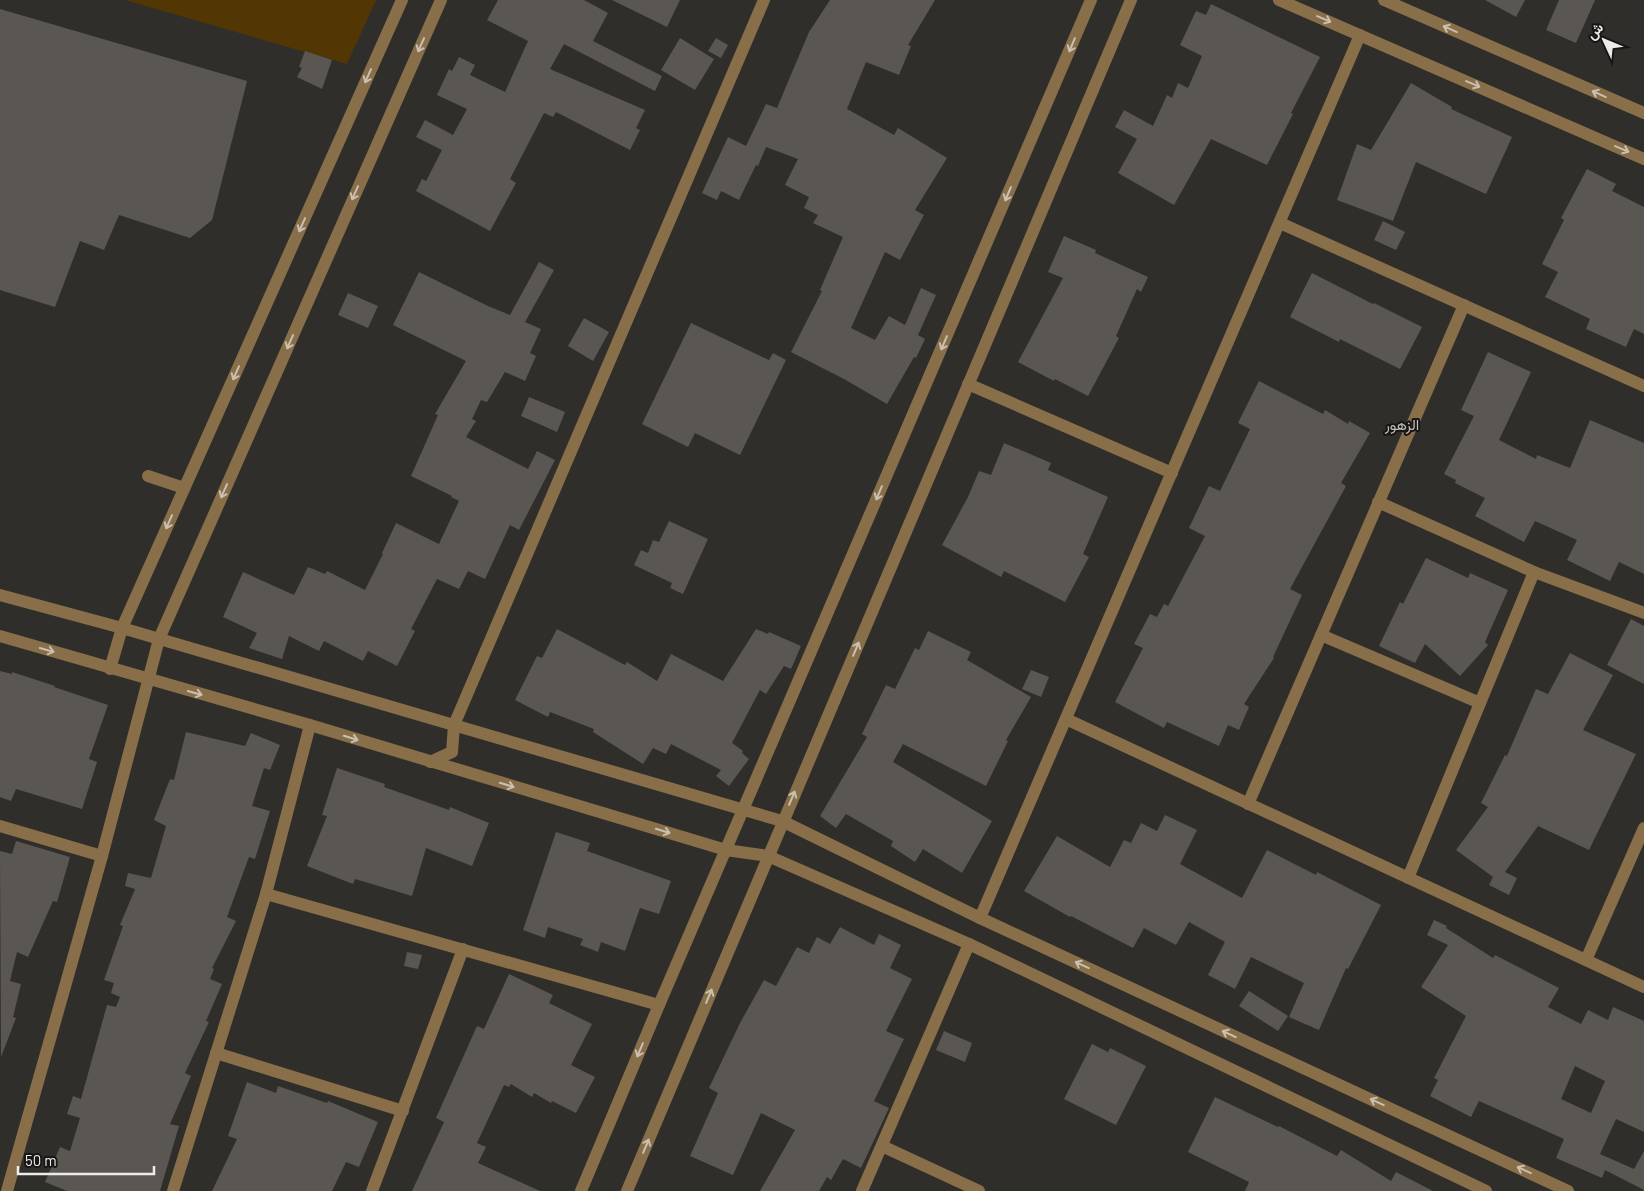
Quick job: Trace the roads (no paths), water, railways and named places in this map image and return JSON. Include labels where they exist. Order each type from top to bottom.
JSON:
[{"type":"street","points":[[110,669],[122,628],[402,0]]},
{"type":"street","points":[[7,1191],[102,856],[159,639],[440,0]]},
{"type":"street","points":[[430,762],[452,752],[454,725],[764,0]]},
{"type":"street","points":[[581,1191],[659,1005],[1091,0]]},
{"type":"street","points":[[627,1191],[1131,0]]},
{"type":"street","points":[[1279,0],[1644,158]]},
{"type":"street","points":[[1384,0],[1644,113]]},
{"type":"street","points":[[980,918],[1360,35]]},
{"type":"street","points":[[1280,223],[1644,386]]},
{"type":"street","points":[[1248,804],[1464,305]]},
{"type":"street","points":[[968,384],[1172,473]]},
{"type":"street","points":[[148,476],[184,488]]},
{"type":"street","points":[[1378,502],[1534,572],[1644,613]]},
{"type":"street","points":[[1408,878],[1534,572]]},
{"type":"street","points":[[0,595],[122,628],[782,821],[980,918],[1568,1191]]},
{"type":"street","points":[[1321,635],[1480,703]]},
{"type":"street","points":[[0,636],[310,725],[726,850],[768,856],[969,944],[1480,1190]]},
{"type":"street","points":[[1066,719],[1644,987]]},
{"type":"street","points":[[173,1191],[266,894],[310,725]]},
{"type":"street","points":[[0,826],[102,856]]},
{"type":"street","points":[[1586,960],[1644,828]]},
{"type":"street","points":[[266,894],[659,1005]]},
{"type":"street","points":[[862,1191],[969,944]]},
{"type":"street","points":[[372,1191],[463,949]]},
{"type":"street","points":[[216,1053],[403,1111]]},
{"type":"street","points":[[882,1146],[979,1191]]},
{"type":"district","name":"الزهور","points":[[1402,424]]}]
